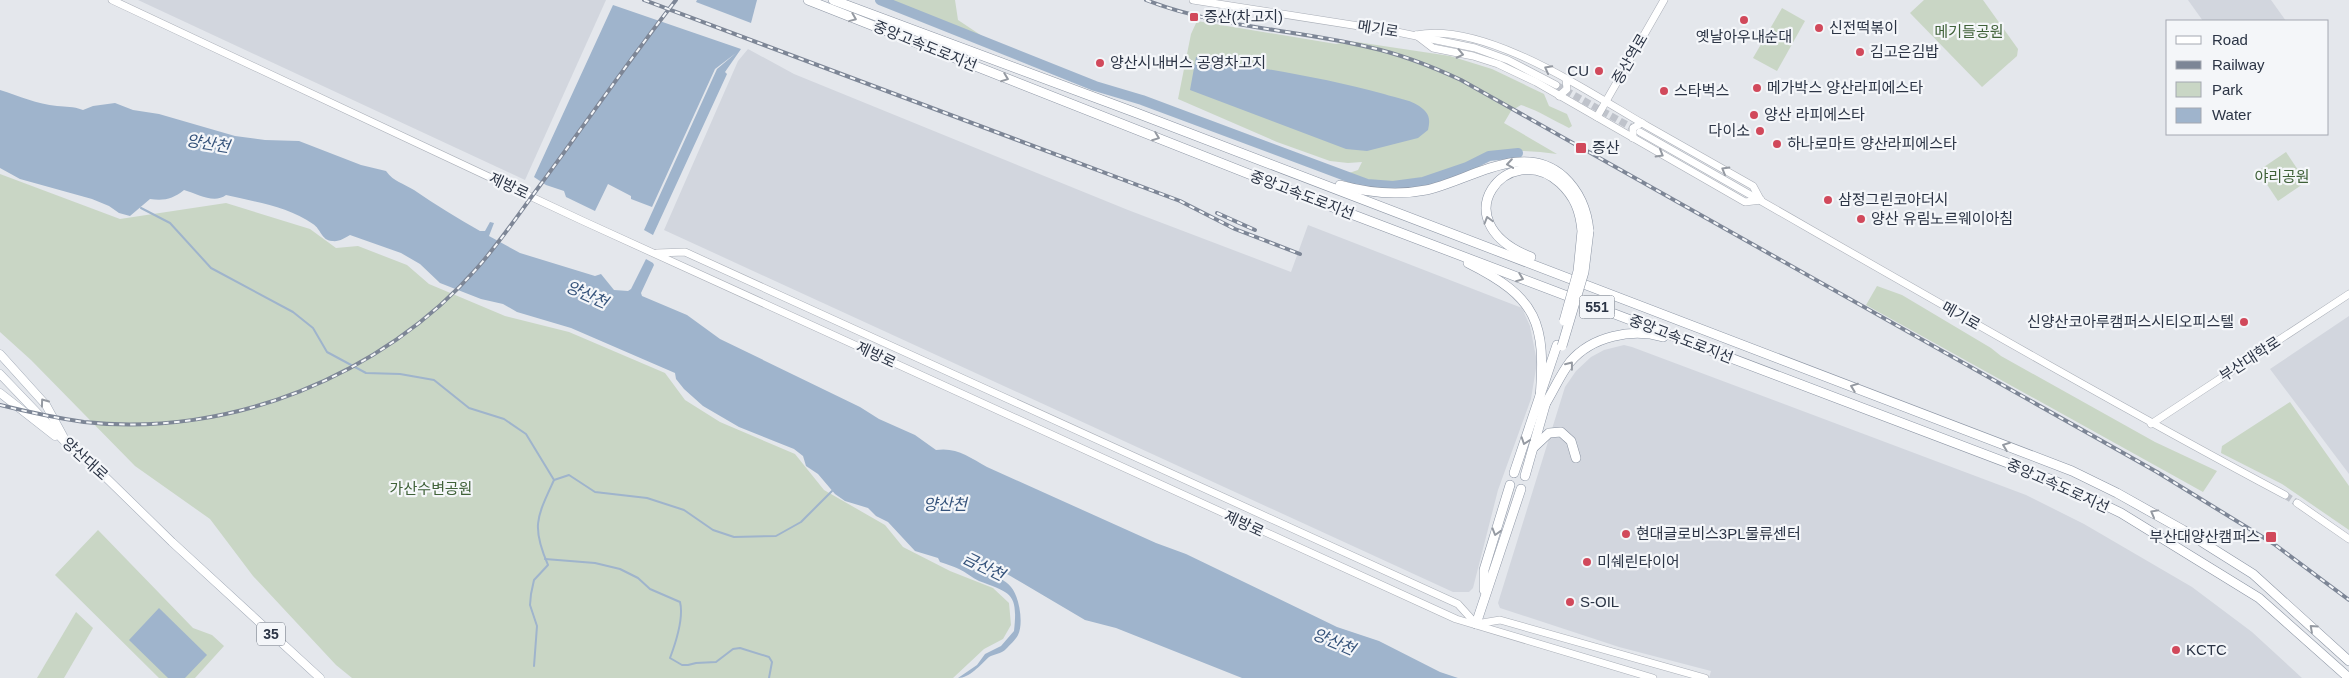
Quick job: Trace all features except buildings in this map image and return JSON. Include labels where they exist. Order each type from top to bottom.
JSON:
[{"type":"highway","name":"중앙고속도로지선","points":[[808,0],[1381,225],[2054,481],[2121,513],[2259,598],[2349,678]]},
{"type":"highway","name":"중앙고속도로지선","points":[[833,0],[1134,112],[2072,471],[2118,492],[2253,574],[2349,661]]},
{"type":"highway","points":[[1134,112],[1152,114],[1331,182],[1381,194],[1427,190],[1502,164],[1519,162],[1537,164],[1555,170],[1572,186],[1584,205],[1584,272],[1542,402],[1514,473]]},
{"type":"highway","points":[[1585,231],[1574,199],[1553,177],[1540,171],[1526,170],[1507,175],[1496,183],[1488,195],[1486,214],[1489,226],[1507,245],[1525,255],[1625,294],[1633,302]]},
{"type":"highway","points":[[1381,225],[1390,234],[1468,263],[1496,278],[1519,296],[1534,317],[1542,340],[1542,402],[1525,476]]},
{"type":"highway","points":[[1542,402],[1571,362],[1588,347],[1612,336],[1633,333],[1653,334],[1846,406],[1860,407]]},
{"type":"highway","points":[[1532,449],[1549,433],[1561,432],[1571,441],[1576,458]]},
{"type":"highway","points":[[1483,598],[1484,570],[1510,485]]},
{"type":"highway","points":[[1476,624],[1483,598],[1498,562],[1521,488]]},
{"type":"main road","points":[[0,354],[46,405],[68,445]]},
{"type":"main road","name":"양산대로","points":[[2,376],[68,445],[90,462],[172,542],[320,678]]},
{"type":"main road","points":[[0,393],[44,429],[68,445]]},
{"type":"street","name":"제방로","points":[[112,0],[654,253],[1337,567],[1456,619],[1653,678]]},
{"type":"street","name":"메기로","points":[[1192,0],[1416,36],[1475,48],[1508,60],[1556,85]]},
{"type":"street","name":"증산역로","points":[[1597,117],[1664,0]]},
{"type":"street","points":[[1432,32],[1479,41],[1532,61],[1753,186],[1761,200],[1745,202],[1536,82],[1498,64],[1473,56],[1433,48],[1416,36],[1432,32]]},
{"type":"street","points":[[1559,96],[1567,89],[1566,79]]},
{"type":"street","points":[[1633,138],[1633,128],[1642,123]]},
{"type":"street","name":"메기로","points":[[1640,132],[1761,200],[1913,290],[2151,424],[2285,495]]},
{"type":"street","points":[[654,253],[685,252],[1458,604],[1476,624],[1500,620],[1705,678]]},
{"type":"street","name":"부산대학로","points":[[2151,424],[2349,294]]},
{"type":"street","points":[[2297,503],[2349,538]]},
{"type":"shaded area","points":[[138,0],[606,0],[525,180]]},
{"type":"shaded area","points":[[2188,0],[2271,0],[2285,20],[2202,20]]},
{"type":"shaded area","points":[[748,49],[794,74],[1128,210],[1291,272],[1308,225],[1522,308],[1530,326],[1537,362],[1531,399],[1498,490],[1473,588],[1469,592],[1453,592],[664,230],[738,61]]},
{"type":"shaded area","points":[[2349,316],[2349,474],[2270,369]]},
{"type":"shaded area","points":[[1624,345],[2026,495],[2084,524],[2192,587],[2252,632],[2302,678],[1709,678],[1711,671],[1619,647],[1500,608],[1498,603],[1565,387],[1576,371],[1591,357],[1604,350]]},
{"type":"green space","points":[[885,0],[955,0],[958,20],[988,40]]},
{"type":"green space","name":"메기들공원","points":[[1924,0],[1983,0],[2018,49],[2017,56],[1982,87],[1910,13]]},
{"type":"green space","points":[[1782,8],[1805,21],[1777,71],[1753,58]]},
{"type":"green space","points":[[1197,21],[1336,44],[1350,41],[1450,56],[1492,69],[1544,94],[1549,106],[1567,114],[1572,126],[1569,128],[1521,105],[1511,111],[1504,123],[1557,154],[1523,151],[1498,152],[1485,155],[1464,165],[1432,176],[1404,181],[1376,181],[1346,174],[1358,170],[1362,162],[1330,161],[1277,142],[1178,99],[1191,34]]},
{"type":"green space","name":"야리공원","points":[[2286,152],[2306,182],[2278,201],[2258,171]]},
{"type":"green space","name":"가산수변공원","points":[[0,174],[120,219],[226,203],[310,229],[336,248],[358,246],[407,265],[429,284],[505,316],[569,332],[665,373],[685,400],[720,422],[795,454],[824,490],[885,525],[903,547],[950,571],[993,588],[1009,603],[1011,625],[1003,639],[984,649],[953,678],[352,678],[336,665],[253,576],[210,519],[135,466],[31,360],[0,332]]},
{"type":"green space","points":[[1877,286],[1902,295],[1991,348],[2001,356],[2155,442],[2217,471],[2203,492],[1866,305]]},
{"type":"green space","points":[[2290,402],[2349,486],[2349,530],[2282,484],[2221,453],[2222,446]]},
{"type":"green space","points":[[98,530],[193,628],[212,635],[224,646],[195,678],[159,678],[55,575]]},
{"type":"green space","points":[[76,612],[93,628],[64,678],[37,678]]},
{"type":"water","points":[[697,0],[757,0],[751,23],[696,2]]},
{"type":"water","points":[[613,5],[741,49],[725,72],[727,74],[653,235],[644,230],[717,69],[736,53],[715,69],[652,207],[631,199],[631,196],[608,184],[595,211],[566,197],[564,191],[546,185],[534,177]]},
{"type":"water","points":[[1196,57],[1314,78],[1361,88],[1415,103],[1425,111],[1429,118],[1428,130],[1418,138],[1367,151],[1346,149],[1190,90]]},
{"type":"water","name":"양산천","points":[[0,90],[42,104],[73,107],[83,110],[93,106],[115,103],[133,110],[159,114],[235,136],[265,140],[299,141],[361,165],[386,171],[395,180],[480,231],[485,231],[490,222],[494,223],[489,236],[520,253],[595,276],[601,274],[614,290],[628,291],[631,289],[646,259],[654,265],[641,293],[642,296],[687,315],[720,339],[860,407],[879,419],[915,435],[936,450],[957,451],[987,467],[1156,543],[1186,554],[1337,627],[1379,641],[1440,672],[1458,678],[1242,678],[1116,628],[1085,620],[1007,574],[973,562],[967,565],[977,571],[1001,579],[1011,587],[1018,603],[1021,624],[1018,635],[1006,649],[989,657],[967,676],[958,678],[977,665],[985,654],[1001,646],[1014,631],[1015,609],[1013,602],[1006,592],[976,580],[962,570],[940,562],[938,558],[915,551],[888,522],[876,516],[868,508],[845,501],[835,494],[818,474],[806,466],[803,456],[794,449],[739,427],[703,406],[684,389],[676,379],[675,373],[571,328],[517,312],[503,304],[481,299],[440,283],[420,264],[401,253],[350,235],[342,240],[328,240],[316,226],[303,218],[271,205],[226,195],[216,199],[184,190],[168,199],[150,199],[130,216],[119,213],[109,206],[92,199],[20,179],[0,168]]},
{"type":"water","points":[[159,608],[207,655],[185,678],[168,678],[129,640]]},
{"type":"waterway","points":[[880,0],[1095,86],[1142,100],[1367,184],[1393,186],[1423,182],[1467,167],[1489,156],[1518,153]]},
{"type":"waterway","points":[[141,208],[170,223],[211,268],[293,312],[313,328],[327,352],[366,373],[400,374],[434,380],[469,408],[504,419],[526,434],[554,480],[538,522],[539,540],[548,565],[534,580],[531,594],[530,605],[537,626],[534,666]]},
{"type":"waterway","points":[[554,480],[569,475],[595,492],[647,498],[684,510],[713,530],[734,537],[776,536],[801,522],[832,491]]},
{"type":"waterway","points":[[545,559],[595,563],[620,569],[638,578],[650,589],[680,602],[680,623],[670,658],[682,665],[716,662],[733,649],[740,648],[769,657],[772,662],[769,678]]},
{"type":"tunnel","points":[[1556,85],[1638,131]]},
{"type":"tunnel","points":[[2285,495],[2297,503]]},
{"type":"railway","points":[[644,0],[1180,201],[1235,229],[1300,254]]},
{"type":"railway","points":[[0,405],[84,422],[139,424],[193,420],[247,409],[300,391],[350,368],[397,339],[440,306],[478,267],[495,247],[676,0]]},
{"type":"railway","points":[[1146,0],[1200,17],[1340,41],[1392,53],[1461,80],[2157,472],[2274,544],[2349,600]]},
{"type":"railway","points":[[1217,213],[1255,230]]},
{"type":"place","name":"증산(차고지)","points":[[1194,17]]},
{"type":"place","name":"옛날아우내순대","points":[[1744,20]]},
{"type":"place","name":"신전떡볶이","points":[[1819,28]]},
{"type":"place","name":"김고은김밥","points":[[1860,52]]},
{"type":"place","name":"양산시내버스 공영차고지","points":[[1100,63]]},
{"type":"place","name":"CU","points":[[1599,71]]},
{"type":"place","name":"메가박스 양산라피에스타","points":[[1757,88]]},
{"type":"place","name":"스타벅스","points":[[1664,91]]},
{"type":"place","name":"양산 라피에스타","points":[[1754,115]]},
{"type":"place","name":"다이소","points":[[1760,131]]},
{"type":"place","name":"하나로마트 양산라피에스타","points":[[1777,144]]},
{"type":"place","name":"증산","points":[[1581,148]]},
{"type":"place","name":"삼정그린코아더시","points":[[1828,200]]},
{"type":"place","name":"양산 유림노르웨이아침","points":[[1861,219]]},
{"type":"place","name":"신양산코아루캠퍼스시티오피스텔","points":[[2244,322]]},
{"type":"place","name":"현대글로비스3PL물류센터","points":[[1626,534]]},
{"type":"place","name":"부산대양산캠퍼스","points":[[2271,537]]},
{"type":"place","name":"미쉐린타이어","points":[[1587,562]]},
{"type":"place","name":"S-OIL","points":[[1570,602]]},
{"type":"place","name":"KCTC","points":[[2176,650]]},
{"type":"water label","name":"금산천","points":[[984,566]]}]
